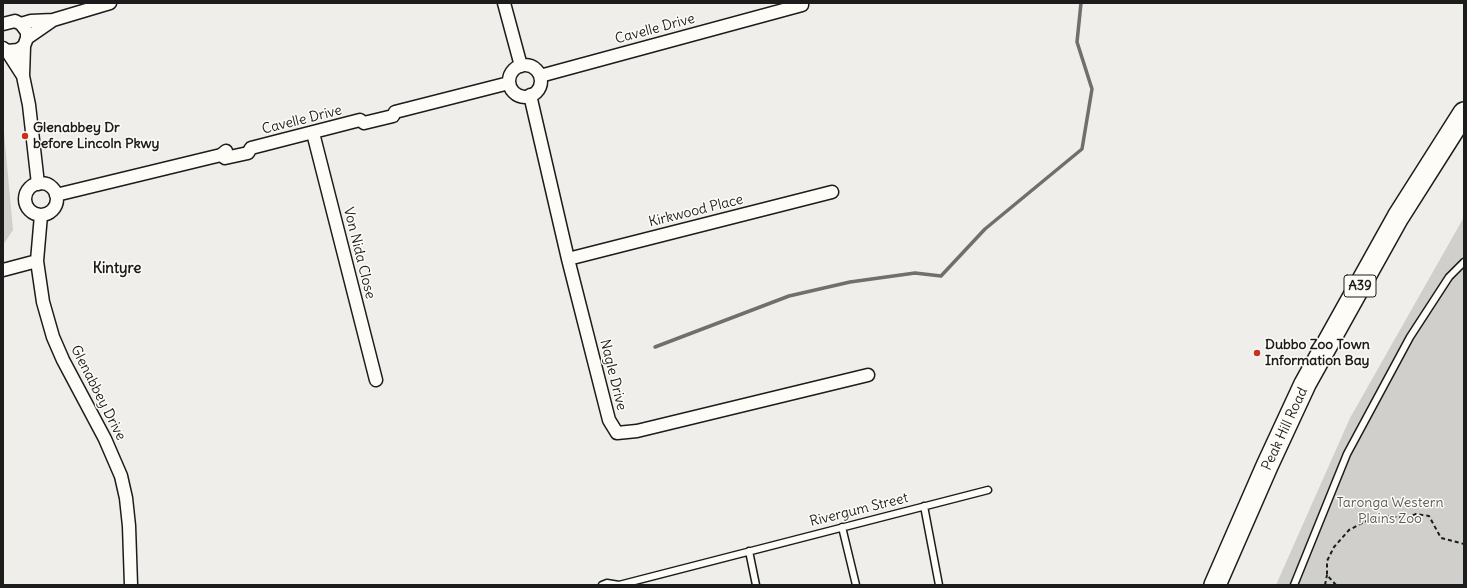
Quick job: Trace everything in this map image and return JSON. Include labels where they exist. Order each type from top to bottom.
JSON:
[{"type":"highway","name":"Peak Hill Road","points":[[1215,585],[1305,384],[1398,217],[1464,113]]},
{"type":"street","points":[[21,24],[31,21],[53,20],[92,6],[110,3]]},
{"type":"street","points":[[504,3],[521,66]]},
{"type":"street","name":"Cavelle Drive","points":[[540,76],[802,5]]},
{"type":"street","points":[[5,49],[18,50],[25,42],[53,20]]},
{"type":"street","points":[[3,24],[15,21],[21,24],[27,32],[23,76],[29,105],[38,184]]},
{"type":"street","points":[[5,49],[23,76]]},
{"type":"street","points":[[521,66],[530,66],[534,68],[540,76],[538,90],[530,96],[517,94],[509,83],[513,70],[521,66]]},
{"type":"street","name":"Cavelle Drive","points":[[56,195],[221,155],[223,151],[248,146],[251,148],[360,120],[364,123],[393,116],[395,112],[509,83]]},
{"type":"street","name":"Nagle Drive","points":[[530,96],[568,260],[608,420],[618,433],[637,431],[868,375]]},
{"type":"street","name":"Von Nida Close","points":[[313,133],[376,380]]},
{"type":"street","points":[[38,184],[47,185],[56,195],[56,204],[54,209],[41,215],[31,212],[25,198],[29,189],[38,184]]},
{"type":"street","name":"Kirkwood Place","points":[[568,260],[832,192]]},
{"type":"street","name":"Glenabbey Drive","points":[[41,215],[37,261],[44,302],[53,337],[63,360],[105,439],[121,476],[126,498],[128,519],[131,585]]},
{"type":"street","points":[[3,270],[37,261]]},
{"type":"lane","points":[[1294,585],[1347,454],[1410,337],[1449,277],[1464,262]]},
{"type":"lane","name":"Rivergum Street","points":[[602,585],[608,583],[619,585],[988,490]]},
{"type":"lane","points":[[924,506],[939,585]]},
{"type":"lane","points":[[842,527],[856,585]]},
{"type":"lane","points":[[748,551],[756,585]]},
{"type":"path","points":[[1325,585],[1327,561],[1334,547],[1348,530],[1364,522],[1384,516],[1407,518],[1416,514],[1429,516],[1442,538],[1464,544]]},
{"type":"path","points":[[1327,575],[1336,585]]},
{"type":"green space","points":[[4,132],[13,230],[3,245],[3,133]]},
{"type":"green space","name":"Taronga Western Plains Zoo","points":[[1464,217],[1464,585],[1276,585],[1350,418]]},
{"type":"waterway","points":[[655,347],[789,296],[850,282],[915,273],[941,276],[985,229],[1082,149],[1092,89],[1077,42],[1081,3]]},
{"type":"place","name":"Glenabbey Dr before Lincoln Pkwy","points":[[25,136]]},
{"type":"place","name":"Dubbo Zoo Town Information Bay","points":[[1257,353]]},
{"type":"district","name":"Kintyre","points":[[117,269]]}]
